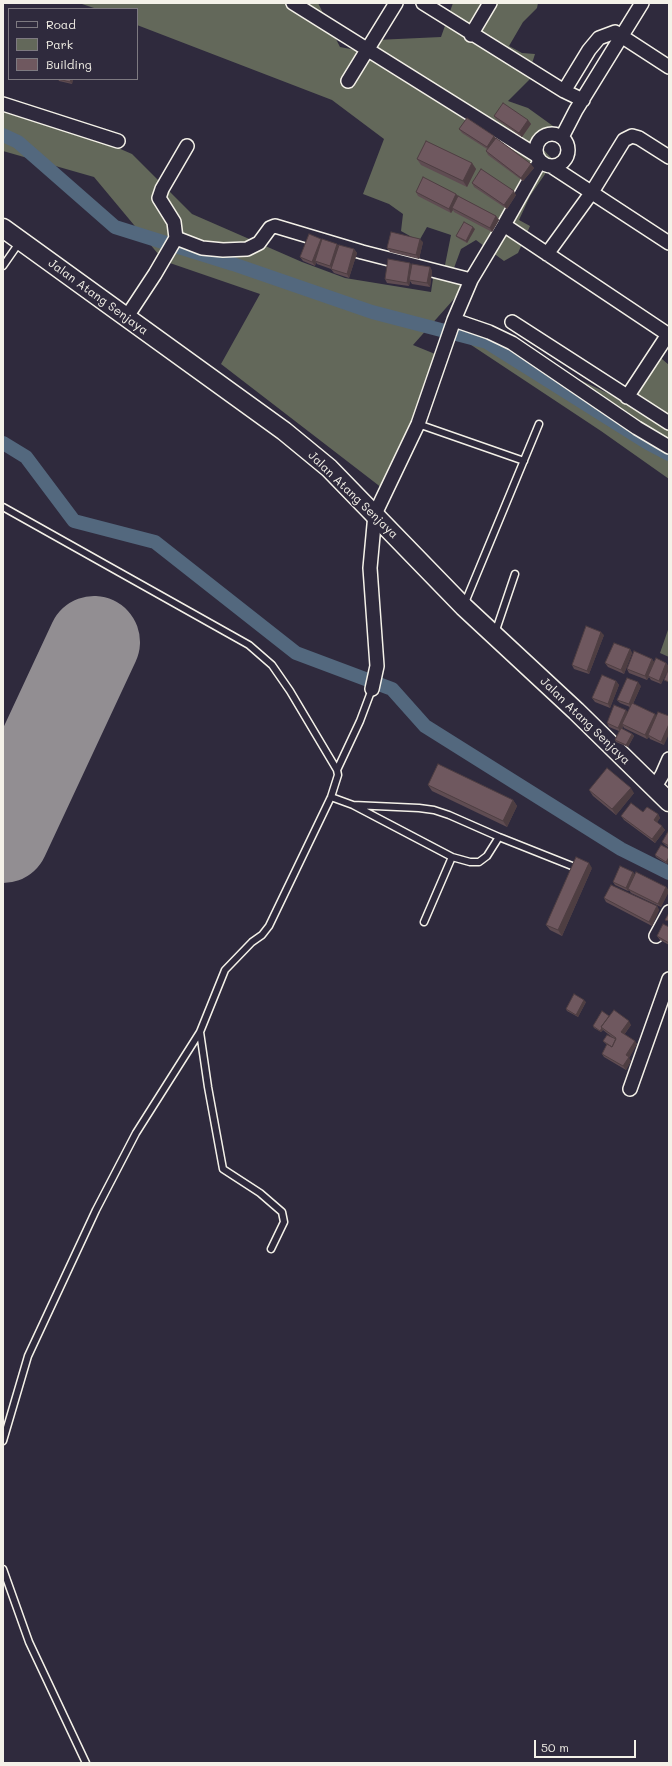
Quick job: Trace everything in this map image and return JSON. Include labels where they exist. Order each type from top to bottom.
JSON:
[{"type":"main road","name":"Jalan Atang Senjaya","points":[[3,228],[20,242],[284,431],[329,468],[464,606],[576,711],[669,802]]},
{"type":"street","points":[[293,3],[592,192],[669,243]]},
{"type":"street","points":[[348,81],[396,3]]},
{"type":"street","points":[[423,3],[471,35],[564,91],[583,100]]},
{"type":"street","points":[[471,35],[490,3]]},
{"type":"street","points":[[562,137],[576,110],[642,3]]},
{"type":"street","points":[[564,91],[589,50],[599,38],[615,32],[669,67]]},
{"type":"street","points":[[3,104],[118,141]]},
{"type":"street","points":[[546,134],[562,137],[567,145],[566,157],[561,163],[542,161],[535,149],[540,138],[546,134]]},
{"type":"street","points":[[547,254],[592,192],[624,140],[628,137],[639,138],[669,157]]},
{"type":"street","points":[[126,318],[175,240],[174,222],[159,198],[162,189],[187,146]]},
{"type":"street","points":[[372,689],[376,672],[370,568],[375,514],[418,424],[453,323],[471,280],[542,161]]},
{"type":"street","points":[[504,225],[669,334],[627,397]]},
{"type":"street","points":[[175,240],[202,248],[223,250],[247,249],[259,243],[270,228],[275,226],[362,252],[471,280]]},
{"type":"street","points":[[512,322],[669,423]]},
{"type":"street","points":[[453,323],[489,332],[512,343],[637,428],[669,447]]},
{"type":"street","points":[[654,788],[669,759]]},
{"type":"street","points":[[656,936],[669,912]]},
{"type":"street","points":[[630,1089],[669,979]]},
{"type":"lane","points":[[3,266],[20,242]]},
{"type":"lane","points":[[418,424],[524,461]]},
{"type":"lane","points":[[464,606],[539,424]]},
{"type":"lane","points":[[3,507],[248,645],[272,665],[290,691],[337,770]]},
{"type":"lane","points":[[494,635],[515,574]]},
{"type":"lane","points":[[3,1441],[28,1356],[96,1210],[136,1132],[200,1032],[225,970],[252,942],[262,935],[269,926],[331,797],[337,781],[337,770],[360,721],[372,689]]},
{"type":"lane","points":[[331,797],[353,805],[452,857],[470,862],[479,862],[487,856],[499,837]]},
{"type":"lane","points":[[353,805],[434,810],[577,868]]},
{"type":"lane","points":[[424,922],[452,857]]},
{"type":"lane","points":[[200,1032],[208,1087],[223,1169],[260,1193],[282,1212],[284,1222],[271,1250]]},
{"type":"lane","points":[[3,1569],[29,1642],[86,1763]]},
{"type":"green space","points":[[79,3],[318,3],[340,47],[377,54],[376,40],[441,37],[453,3],[538,3],[537,8],[523,22],[509,46],[522,53],[535,54],[529,73],[530,79],[508,101],[528,108],[553,126],[541,147],[554,161],[530,196],[519,220],[530,226],[518,253],[504,261],[476,240],[461,249],[454,268],[462,290],[413,345],[440,356],[382,488],[221,364],[260,294],[164,261],[94,177],[3,151],[3,98],[132,154],[192,214],[302,262],[345,278],[431,292],[434,272],[444,270],[451,235],[427,227],[419,241],[401,231],[403,214],[389,204],[363,194],[384,139],[332,100],[138,25],[138,8],[94,8]]},
{"type":"green space","points":[[450,331],[484,334],[626,402],[655,353],[669,365],[669,479],[601,431]]},
{"type":"green space","points":[[669,627],[669,657],[660,653]]},
{"type":"building","points":[[503,103],[528,120],[519,133],[494,116]]},
{"type":"building","points":[[467,118],[494,136],[487,147],[459,129]]},
{"type":"building","points":[[496,138],[531,164],[521,178],[486,151]]},
{"type":"building","points":[[426,141],[472,163],[463,181],[417,159]]},
{"type":"building","points":[[481,169],[514,191],[504,205],[472,183]]},
{"type":"building","points":[[423,177],[456,194],[449,209],[416,192]]},
{"type":"building","points":[[458,196],[496,216],[490,228],[452,208]]},
{"type":"building","points":[[464,222],[473,227],[466,241],[456,236]]},
{"type":"building","points":[[391,232],[420,239],[416,255],[387,248]]},
{"type":"building","points":[[309,234],[321,239],[312,262],[300,257]]},
{"type":"building","points":[[322,239],[337,244],[330,266],[315,261]]},
{"type":"building","points":[[339,245],[354,249],[347,274],[331,269]]},
{"type":"building","points":[[388,259],[410,263],[407,283],[385,279]]},
{"type":"building","points":[[412,264],[430,267],[427,283],[409,280]]},
{"type":"building","points":[[586,626],[601,632],[587,671],[572,665]]},
{"type":"building","points":[[614,643],[630,649],[621,670],[605,663]]},
{"type":"building","points":[[634,651],[652,659],[645,676],[627,669]]},
{"type":"building","points":[[656,658],[666,663],[659,681],[648,676]]},
{"type":"building","points":[[669,668],[669,682],[664,680]]},
{"type":"building","points":[[602,675],[616,681],[608,704],[592,698]]},
{"type":"building","points":[[627,678],[638,682],[629,704],[617,700]]},
{"type":"building","points":[[632,703],[655,714],[645,735],[622,724]]},
{"type":"building","points":[[614,705],[626,710],[618,728],[607,723]]},
{"type":"building","points":[[658,712],[669,716],[669,724],[661,742],[648,735]]},
{"type":"building","points":[[621,728],[632,734],[626,745],[615,740]]},
{"type":"building","points":[[438,764],[513,800],[503,821],[428,785]]},
{"type":"building","points":[[607,768],[631,788],[612,809],[589,790]]},
{"type":"building","points":[[631,803],[643,812],[647,807],[658,814],[654,820],[662,826],[652,839],[621,816]]},
{"type":"building","points":[[669,830],[669,846],[662,842]]},
{"type":"building","points":[[661,845],[669,849],[669,857],[666,862],[655,855]]},
{"type":"building","points":[[576,857],[589,863],[558,930],[546,925]]},
{"type":"building","points":[[620,866],[633,872],[626,888],[613,882]]},
{"type":"building","points":[[636,872],[666,887],[658,904],[628,889]]},
{"type":"building","points":[[611,885],[657,906],[649,922],[604,898]]},
{"type":"building","points":[[669,913],[669,921],[665,920]]},
{"type":"building","points":[[663,924],[669,927],[669,943],[657,936]]},
{"type":"building","points":[[574,994],[584,1000],[576,1015],[566,1009]]},
{"type":"building","points":[[614,1010],[629,1021],[621,1032],[635,1041],[626,1055],[629,1057],[623,1066],[602,1054],[607,1044],[612,1047],[616,1038],[601,1027]]},
{"type":"building","points":[[602,1011],[609,1016],[601,1027],[602,1028],[600,1031],[593,1026]]},
{"type":"building","points":[[607,1035],[616,1039],[612,1047],[603,1041]]},
{"type":"waterway","points":[[3,135],[18,142],[115,227],[233,264],[372,312],[487,342],[648,443],[669,454]]},
{"type":"waterway","points":[[3,443],[26,457],[74,521],[155,542],[296,653],[392,689],[425,726],[621,849],[669,873]]},
{"type":"runway","points":[[3,837],[94,642]]}]
